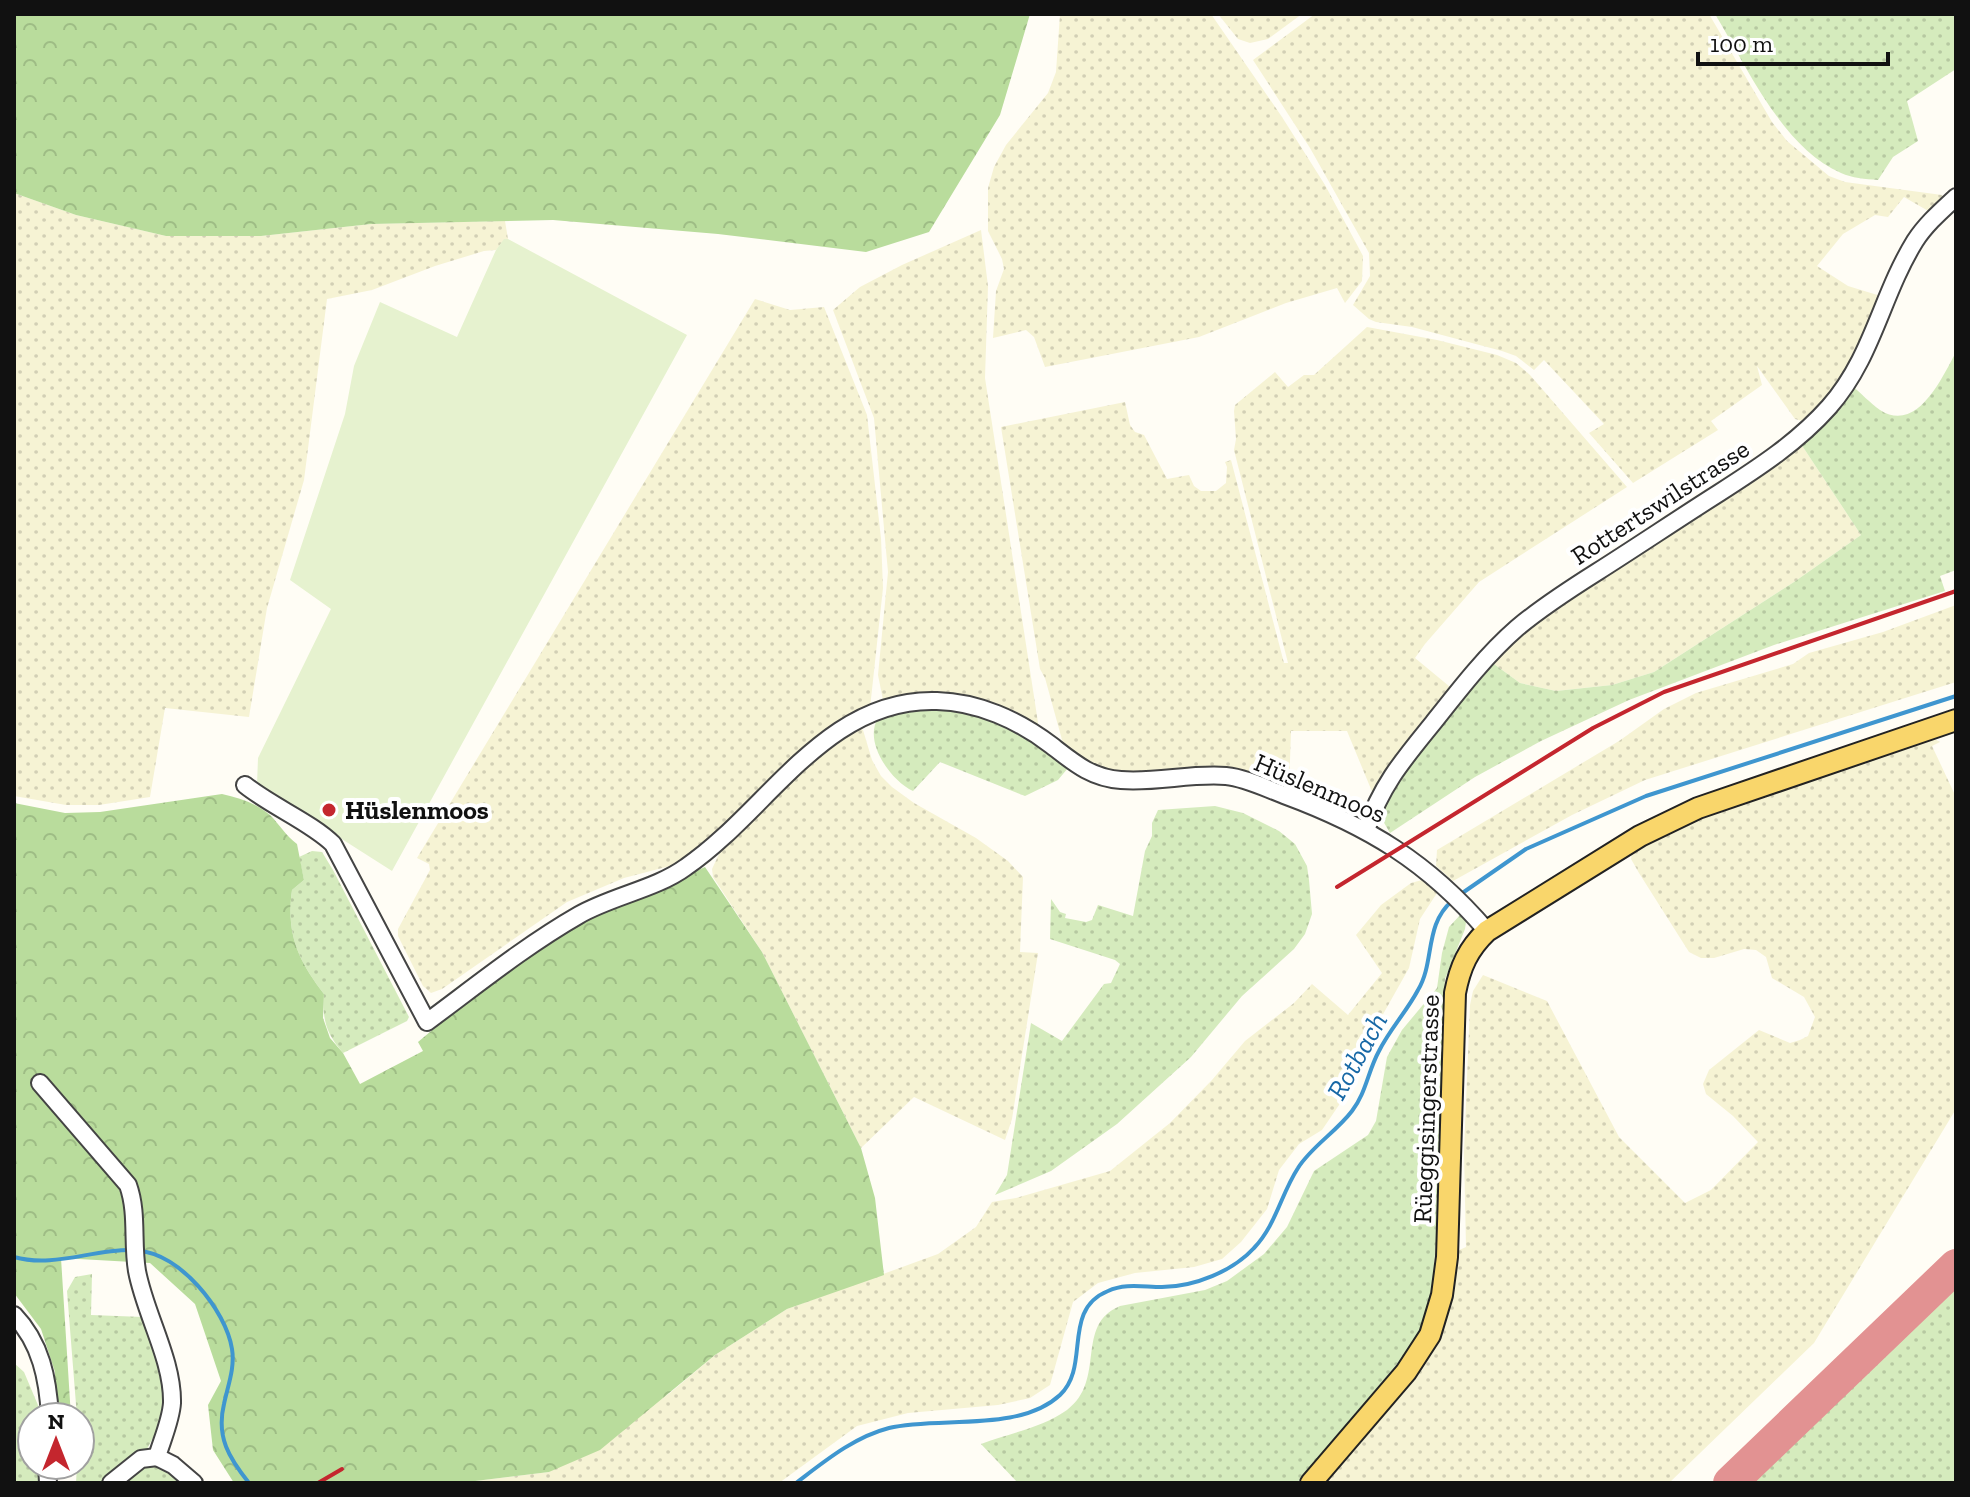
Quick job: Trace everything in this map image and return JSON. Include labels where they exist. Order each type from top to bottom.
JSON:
[{"type":"main road","name":"Rüeggisingerstrasse","points":[[1311,1483],[1406,1372],[1430,1335],[1442,1295],[1447,1257],[1455,993],[1458,973],[1471,946],[1487,931],[1640,836],[1698,808],[1956,720]]},
{"type":"street","name":"Rottertswilstrasse","points":[[1366,830],[1380,793],[1395,770],[1457,692],[1517,628],[1568,591],[1759,467],[1800,435],[1828,407],[1850,379],[1871,341],[1914,242],[1931,220],[1956,197]]},
{"type":"street","name":"Hüslenmoos","points":[[245,785],[333,844],[427,1022],[517,955],[581,914],[684,869],[714,845],[817,747],[843,727],[872,713],[934,701],[981,708],[1014,721],[1091,773],[1114,780],[1240,778],[1366,830],[1392,845],[1443,886],[1487,931]]},
{"type":"street","points":[[40,1083],[123,1177],[131,1195],[136,1266],[142,1296],[170,1378],[172,1405],[157,1457]]},
{"type":"street","points":[[14,1315],[27,1332],[42,1362],[49,1401]]},
{"type":"street","points":[[111,1483],[141,1459],[157,1457],[173,1465],[194,1483]]},
{"type":"shaded area","points":[[1060,14],[1211,14],[1325,185],[1363,256],[1362,281],[1345,303],[1337,288],[1286,303],[1199,337],[1045,367],[1034,337],[1026,330],[993,338],[996,291],[1004,269],[988,231],[988,188],[994,167],[1006,145],[1048,93],[1056,72]]},
{"type":"shaded area","points":[[1218,14],[1302,14],[1268,39],[1250,43],[1238,39]]},
{"type":"shaded area","points":[[1315,14],[1709,14],[1772,122],[1787,141],[1829,176],[1845,182],[1942,195],[1944,199],[1930,212],[1904,197],[1888,217],[1875,215],[1843,234],[1817,266],[1848,286],[1884,297],[1843,382],[1806,422],[1795,419],[1757,366],[1762,385],[1711,421],[1718,430],[1633,483],[1589,433],[1604,424],[1544,360],[1534,370],[1516,356],[1502,351],[1412,327],[1376,322],[1353,305],[1370,276],[1369,253],[1310,148],[1253,60]]},
{"type":"shaded area","points":[[14,193],[76,215],[166,236],[261,236],[371,224],[505,221],[508,239],[496,250],[435,266],[372,290],[327,299],[304,480],[267,608],[249,717],[165,708],[150,797],[99,805],[66,805],[14,796]]},
{"type":"shaded area","points":[[981,230],[988,286],[985,378],[1039,729],[885,703],[883,700],[878,675],[888,572],[874,418],[833,310],[860,287]]},
{"type":"shaded area","points":[[755,299],[790,310],[824,307],[867,415],[881,538],[883,588],[870,708],[685,862],[624,878],[567,902],[442,989],[431,993],[423,986],[398,936],[398,929],[430,870],[429,864],[417,858]]},
{"type":"shaded area","points":[[1367,327],[1437,340],[1516,363],[1530,375],[1627,487],[1479,582],[1425,644],[1415,658],[1455,691],[1387,771],[1373,794],[1347,731],[1291,731],[1289,791],[1244,770],[1139,776],[1092,769],[1064,747],[1040,669],[1001,427],[1125,402],[1130,425],[1135,432],[1144,435],[1167,479],[1189,475],[1194,486],[1201,491],[1216,491],[1226,483],[1225,462],[1231,460],[1284,663],[1288,663],[1234,450],[1235,405],[1275,372],[1288,387],[1304,375],[1314,375]]},
{"type":"shaded area","points":[[1799,441],[1861,535],[1654,672],[1612,685],[1556,691],[1520,683],[1494,664],[1535,621]]},
{"type":"shaded area","points":[[1956,605],[1956,682],[1645,780],[1572,815],[1453,881],[1436,866],[1437,850],[1619,741],[1664,709],[1696,693],[1793,664],[1809,653],[1883,632]]},
{"type":"shaded area","points":[[859,727],[863,730],[872,760],[892,787],[976,838],[1008,861],[1023,877],[1020,952],[1038,953],[1012,1119],[1005,1140],[914,1097],[861,1148],[762,952],[713,877],[712,869],[719,854],[754,816],[819,751]]},
{"type":"shaded area","points":[[1931,737],[1940,742],[1932,746],[1956,797],[1956,1109],[1814,1343],[1669,1483],[1320,1483],[1414,1373],[1455,1252],[1466,1247],[1464,1152],[1470,1005],[1473,991],[1483,975],[1547,1001],[1619,1137],[1685,1203],[1711,1190],[1758,1142],[1706,1094],[1703,1084],[1709,1070],[1759,1030],[1790,1043],[1808,1036],[1815,1017],[1804,997],[1772,978],[1766,957],[1756,950],[1744,949],[1714,958],[1701,958],[1689,952],[1631,859],[1633,848],[1688,821]]},
{"type":"shaded area","points":[[1422,880],[1437,893],[1420,919],[1409,968],[1345,1082],[1339,1105],[1322,1130],[1299,1144],[1279,1170],[1267,1209],[1241,1242],[1222,1259],[1194,1267],[1135,1273],[1098,1283],[1073,1302],[1050,1385],[1030,1398],[998,1405],[908,1413],[857,1426],[779,1483],[459,1483],[549,1472],[670,1393],[715,1355],[787,1309],[938,1254],[976,1227],[992,1202],[1110,1171],[1170,1123],[1245,1041],[1294,1003],[1312,984],[1348,1015],[1382,973],[1356,935],[1381,905],[1411,883]]},
{"type":"green space","points":[[14,14],[1030,14],[1000,115],[929,232],[866,252],[718,234],[553,220],[371,224],[261,236],[166,236],[76,215],[14,193]]},
{"type":"green space","points":[[1715,14],[1956,14],[1956,69],[1907,101],[1918,141],[1893,157],[1878,180],[1854,177],[1820,161],[1801,145],[1768,104]]},
{"type":"green space","points":[[504,239],[687,335],[392,871],[257,785],[258,758],[331,609],[290,580],[345,414],[354,366],[380,302],[457,337],[496,250]]},
{"type":"green space","points":[[1956,352],[1956,570],[1940,576],[1945,591],[1774,645],[1629,700],[1541,741],[1475,777],[1390,833],[1379,814],[1392,781],[1494,664],[1520,683],[1556,691],[1612,685],[1654,672],[1861,535],[1799,441],[1851,385],[1880,410],[1893,415],[1906,415],[1917,409],[1936,388]]},
{"type":"green space","points":[[916,707],[969,710],[1029,736],[1068,768],[1058,780],[1025,796],[940,762],[913,791],[888,770],[877,749],[874,728],[878,718]]},
{"type":"green space","points":[[222,794],[248,802],[270,815],[297,844],[304,880],[292,890],[291,920],[296,946],[307,970],[324,994],[323,1018],[330,1038],[343,1053],[360,1084],[423,1051],[418,1042],[514,962],[568,928],[705,867],[762,952],[861,1148],[875,1198],[884,1275],[787,1309],[715,1355],[600,1450],[549,1472],[459,1483],[234,1483],[213,1450],[208,1405],[221,1381],[195,1304],[150,1263],[61,1258],[70,1401],[55,1401],[55,1372],[41,1329],[14,1293],[14,803],[65,813],[100,812]]},
{"type":"green space","points":[[1215,806],[1243,813],[1279,831],[1295,844],[1307,866],[1309,880],[1312,914],[1305,934],[1294,949],[1242,996],[1191,1057],[1117,1124],[1051,1171],[995,1195],[1007,1175],[1031,1023],[1062,1041],[1104,984],[1111,983],[1120,964],[1050,939],[1051,899],[1060,912],[1066,914],[1065,918],[1086,922],[1092,920],[1098,905],[1133,916],[1145,851],[1158,810]]},
{"type":"green space","points":[[312,851],[322,852],[333,870],[409,1017],[407,1021],[343,1053],[326,1025],[324,994],[301,958],[291,920],[292,890],[304,880],[299,857]]},
{"type":"green space","points":[[1462,913],[1465,929],[1445,979],[1432,1288],[1423,1325],[1407,1352],[1297,1483],[1018,1483],[981,1444],[1036,1426],[1067,1410],[1079,1398],[1086,1384],[1098,1326],[1106,1315],[1120,1306],[1205,1290],[1227,1281],[1264,1254],[1287,1227],[1314,1171],[1368,1135],[1376,1121],[1387,1057],[1402,1030],[1437,988],[1449,927]]},
{"type":"green space","points":[[92,1274],[91,1315],[143,1317],[165,1387],[165,1406],[147,1449],[136,1454],[102,1483],[76,1483],[96,1481],[96,1401],[76,1401],[67,1291],[75,1277]]},
{"type":"green space","points":[[1956,1279],[1956,1483],[1744,1483]]},
{"type":"green space","points":[[14,1363],[24,1372],[36,1401],[16,1401],[16,1481],[41,1483],[14,1483]]},
{"type":"green space","points":[[145,1466],[160,1467],[180,1483],[121,1483]]},
{"type":"waterway","name":"Rotbach","points":[[1458,896],[1526,849],[1646,796],[1956,696]]},
{"type":"waterway","name":"Rotbach","points":[[796,1483],[829,1458],[876,1432],[909,1425],[1001,1419],[1043,1407],[1060,1395],[1069,1383],[1080,1325],[1085,1311],[1094,1300],[1121,1287],[1162,1287],[1200,1281],[1245,1256],[1262,1239],[1303,1160],[1346,1119],[1357,1104],[1379,1051],[1423,979],[1437,921],[1452,901]]},
{"type":"waterway","name":"Rotbach","points":[[14,1257],[43,1261],[130,1250]]},
{"type":"waterway","name":"Rotbach","points":[[139,1251],[154,1254],[184,1273],[198,1286],[221,1318],[233,1356],[222,1416],[223,1437],[230,1456],[249,1483]]},
{"type":"taxiway","points":[[1730,1483],[1956,1266]]},
{"type":"railway","points":[[1337,887],[1593,728],[1664,692],[1956,591]]},
{"type":"railway","points":[[318,1483],[342,1469]]},
{"type":"place","name":"Hüslenmoos","points":[[329,810]]}]
